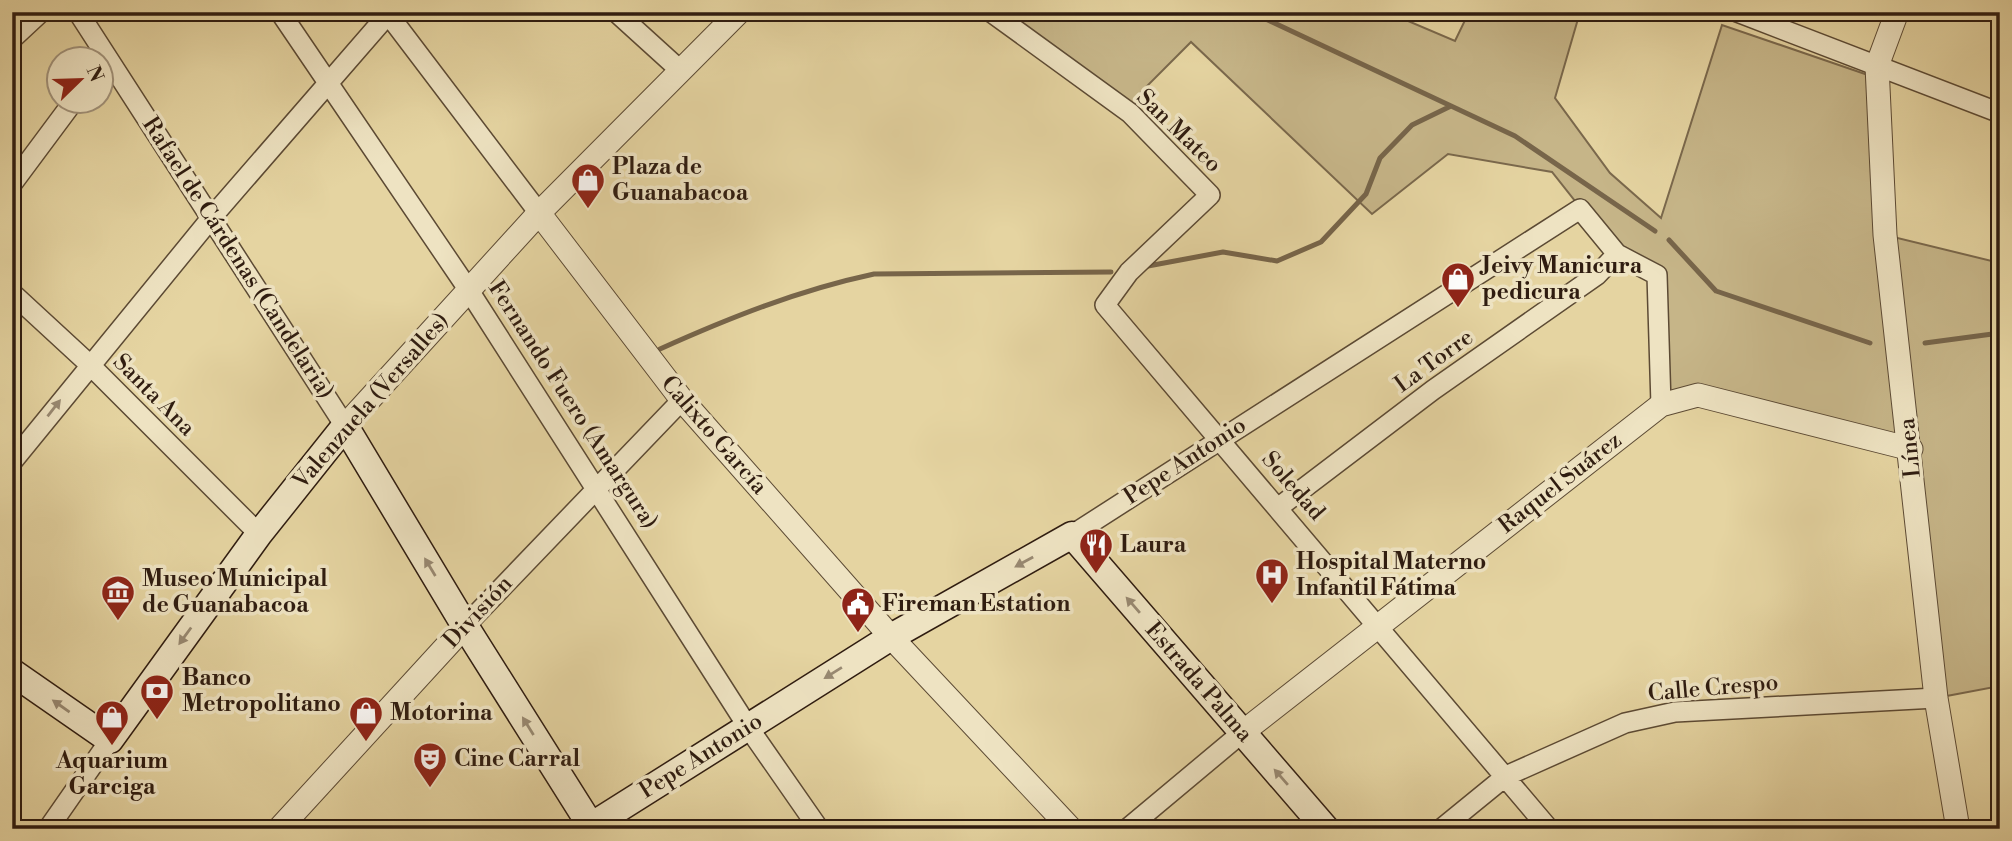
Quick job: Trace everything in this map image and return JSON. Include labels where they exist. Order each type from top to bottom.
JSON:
[{"type":"main road","name":"Valenzuela (Versalles)","points":[[110,740],[259,534],[345,426]]},
{"type":"main road","name":"Rafael de Cárdenas (Candelaria)","points":[[345,426],[590,828]]},
{"type":"main road","name":"Pepe Antonio","points":[[590,828],[891,637],[1073,535]]},
{"type":"main road","name":"Estrada Palma","points":[[1073,535],[1326,829]]},
{"type":"main road","points":[[12,672],[110,740]]},
{"type":"street","points":[[12,39],[41,12]]},
{"type":"street","name":"Rafael de Cárdenas (Candelaria)","points":[[78,12],[96,46]]},
{"type":"street","name":"Fernando Fuero (Amargura)","points":[[280,12],[468,289],[598,487],[748,727],[818,829]]},
{"type":"street","points":[[616,12],[681,71]]},
{"type":"street","name":"Valenzuela (Versalles)","points":[[345,426],[539,213],[739,12]]},
{"type":"street","name":"San Mateo","points":[[991,12],[1130,113],[1210,195],[1129,272],[1105,305]]},
{"type":"street","points":[[1737,12],[2000,113]]},
{"type":"street","points":[[1877,66],[1898,12]]},
{"type":"street","points":[[12,462],[89,364],[212,217],[389,13]]},
{"type":"street","name":"Calixto García","points":[[389,13],[682,400],[891,637],[1071,829]]},
{"type":"street","name":"Línea","points":[[1877,66],[1885,235],[1936,698],[1958,829]]},
{"type":"street","name":"Rafael de Cárdenas (Candelaria)","points":[[116,77],[212,217],[345,426]]},
{"type":"street","points":[[12,184],[63,116]]},
{"type":"street","name":"Pepe Antonio","points":[[1073,535],[1219,438],[1580,209],[1617,254],[1657,275],[1661,405]]},
{"type":"street","name":"La Torre","points":[[1279,507],[1433,390],[1597,275],[1617,254]]},
{"type":"street","name":"Santa Ana","points":[[12,293],[89,364],[259,534]]},
{"type":"street","name":"Soledad","points":[[1105,305],[1279,507],[1549,829]]},
{"type":"street","name":"Raquel Suárez","points":[[1127,829],[1242,732],[1378,624],[1661,405],[1698,396],[1910,449]]},
{"type":"street","name":"División","points":[[279,829],[465,626],[682,400]]},
{"type":"street","name":"Calle Crespo","points":[[1441,829],[1506,776],[1625,723],[1675,712],[1936,698]]},
{"type":"street","name":"Valenzuela (Versalles)","points":[[48,829],[110,740]]},
{"type":"shaded area","points":[[991,12],[1387,12],[1455,41],[1469,12],[1580,12],[1555,98],[1610,173],[1661,218],[1722,25],[1868,75],[1885,235],[2000,263],[2000,686],[1936,698],[1910,449],[1699,389],[1661,405],[1657,275],[1617,254],[1552,172],[1448,154],[1372,214],[1191,42],[1141,92],[1130,113]]},
{"type":"waterway","points":[[1251,12],[1515,136],[1655,231]]},
{"type":"waterway","points":[[1148,266],[1223,252],[1277,261],[1321,242],[1366,194],[1380,158],[1412,125],[1451,106]]},
{"type":"waterway","points":[[1669,240],[1716,291],[1870,343]]},
{"type":"waterway","points":[[660,349],[765,306],[874,274],[1111,272]]},
{"type":"waterway","points":[[1925,343],[2000,333]]},
{"type":"place","name":"Plaza de Guanabacoa","points":[[588,210]]},
{"type":"place","name":"Jeivy Manicura pedicura","points":[[1458,309]]},
{"type":"place","name":"Laura","points":[[1096,575]]},
{"type":"place","name":"Hospital Materno Infantil Fátima","points":[[1272,605]]},
{"type":"place","name":"Museo Municipal de Guanabacoa","points":[[118,622]]},
{"type":"place","name":"Fireman Estation","points":[[858,634]]},
{"type":"place","name":"Banco Metropolitano","points":[[157,721]]},
{"type":"place","name":"Motorina","points":[[366,743]]},
{"type":"place","name":"Aquarium Garciga","points":[[112,747]]},
{"type":"place","name":"Cine Carral","points":[[430,789]]}]
